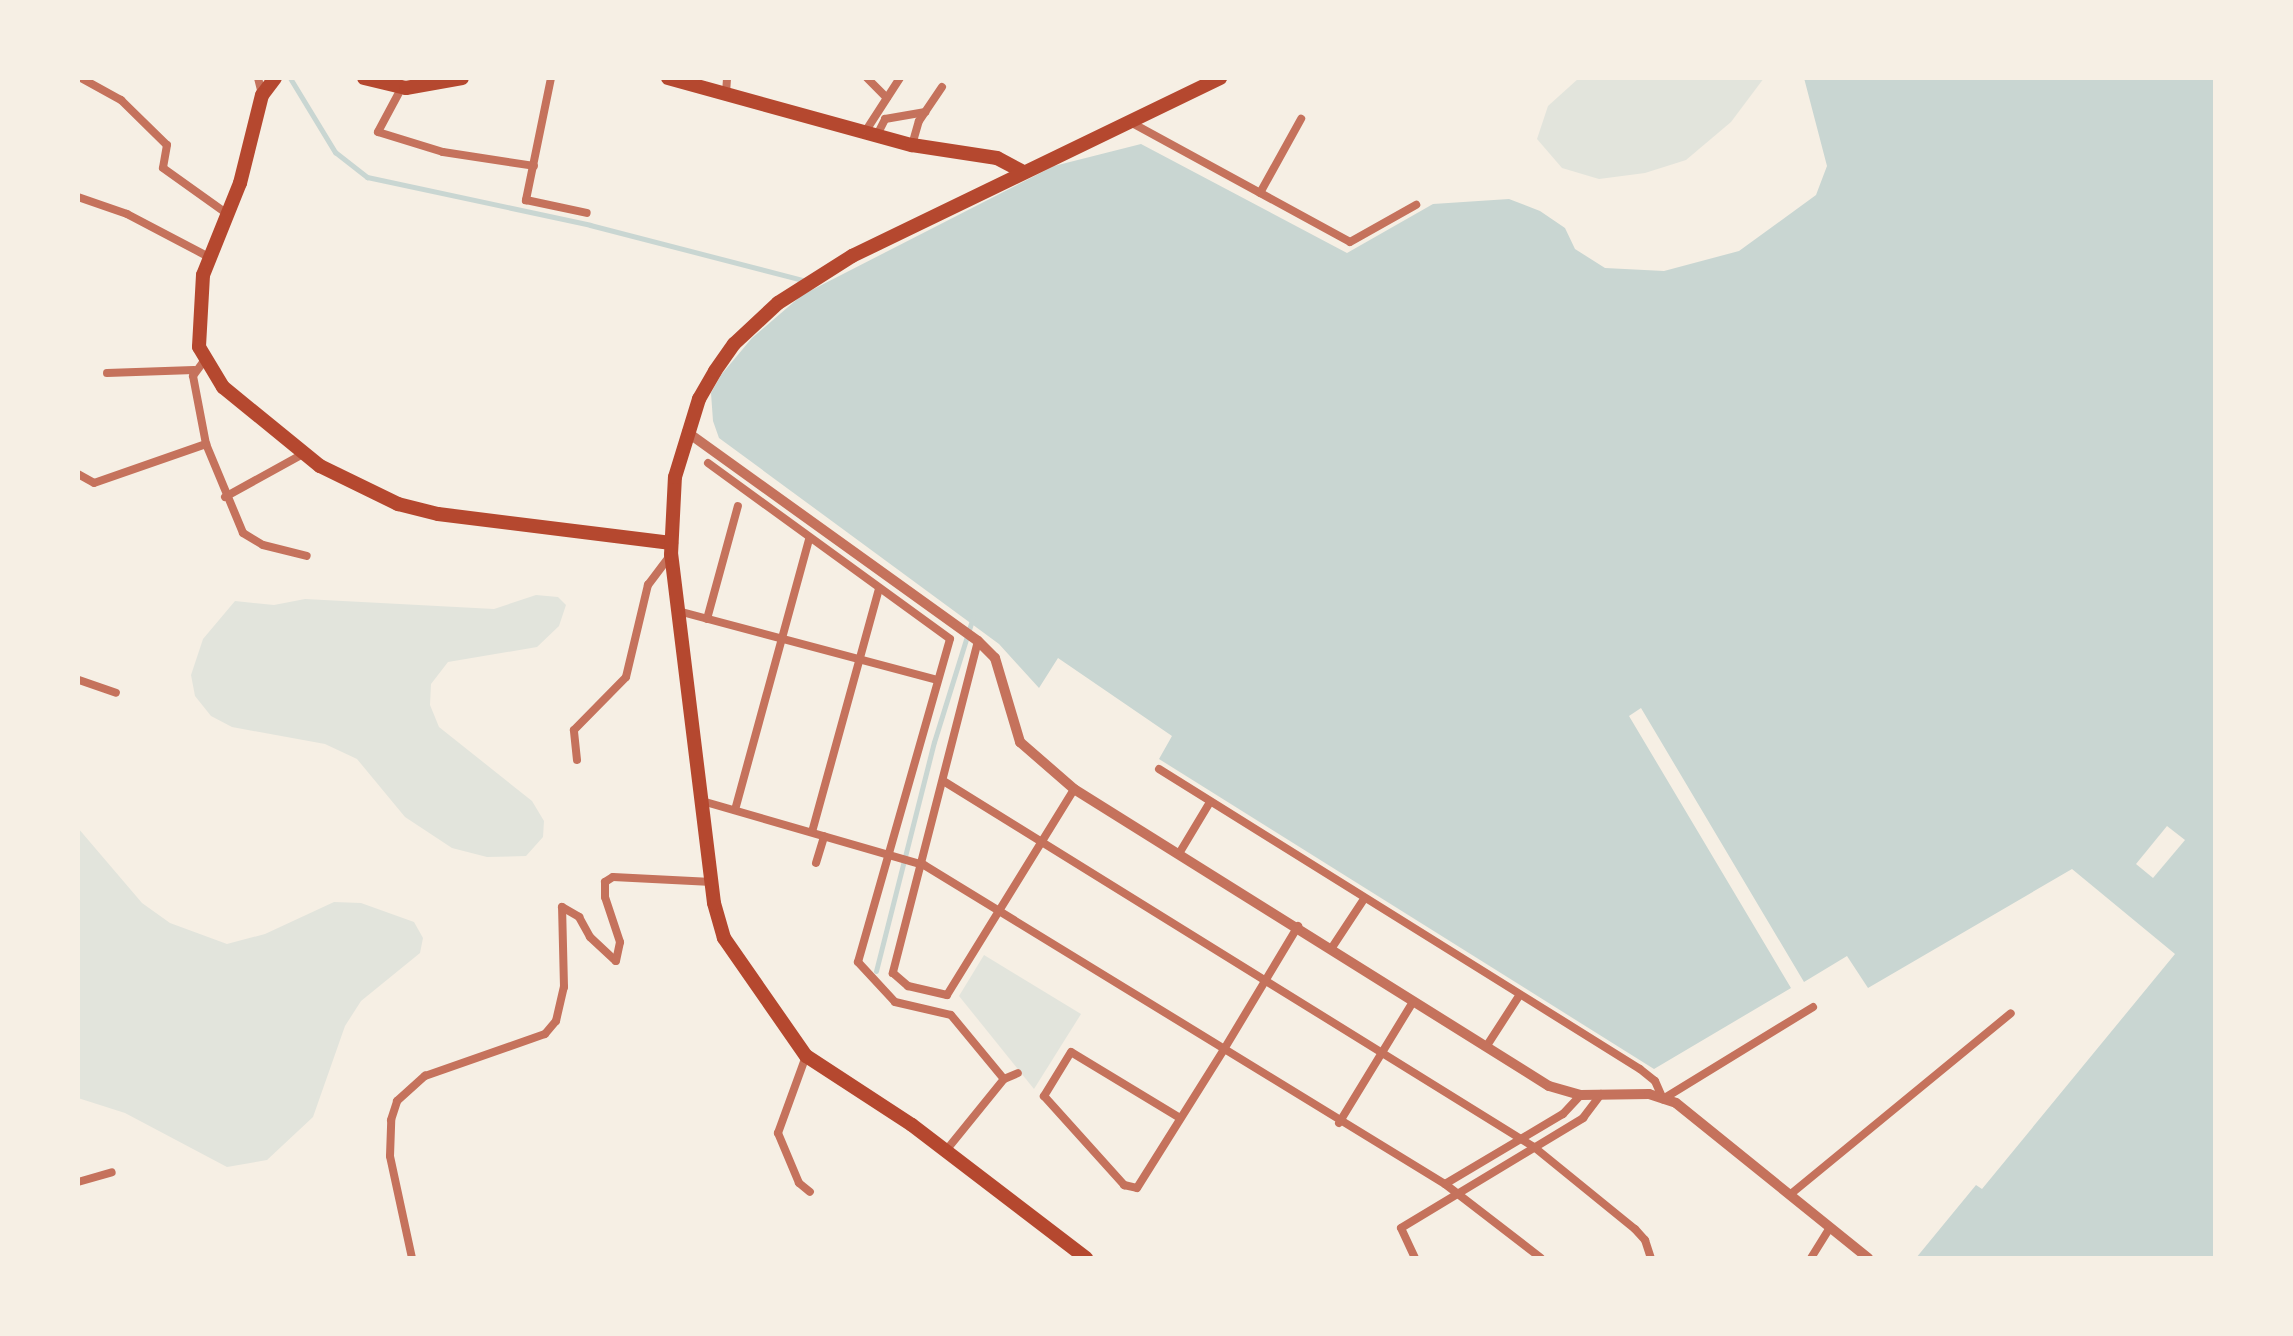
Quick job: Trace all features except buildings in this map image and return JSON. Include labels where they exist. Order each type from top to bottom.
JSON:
[{"type":"main road","points":[[269,78],[240,183],[207,256],[198,326],[199,366],[246,409],[303,454],[356,486],[417,510],[671,549]]},
{"type":"main road","points":[[364,78],[402,87],[462,78]]},
{"type":"main road","points":[[668,78],[727,86],[912,145],[997,158],[1021,171]]},
{"type":"main road","points":[[1086,1258],[943,1154],[900,1116],[806,1056],[724,938],[712,882],[677,611],[671,549],[675,477],[699,399],[734,344],[793,293],[823,273],[1021,171],[1132,123],[1220,78]]},
{"type":"street","points":[[81,78],[121,100],[167,145],[163,168],[226,213]]},
{"type":"street","points":[[551,78],[526,200],[587,213]]},
{"type":"street","points":[[867,78],[887,98]]},
{"type":"street","points":[[871,133],[900,78]]},
{"type":"street","points":[[402,87],[378,132],[443,152],[534,166]]},
{"type":"street","points":[[912,145],[926,112],[942,87]]},
{"type":"street","points":[[871,133],[885,119],[926,112]]},
{"type":"street","points":[[1260,193],[1301,119]]},
{"type":"street","points":[[1132,123],[1350,242],[1416,205]]},
{"type":"street","points":[[78,197],[127,214],[207,256]]},
{"type":"street","points":[[107,373],[199,366],[206,444],[225,497],[250,540],[307,556]]},
{"type":"street","points":[[687,432],[978,641],[995,658],[1020,742],[1074,789],[1333,946],[1413,1002],[1549,1086],[1581,1095],[1663,1099],[1698,1119],[1868,1258]]},
{"type":"street","points":[[78,474],[94,483],[206,444]]},
{"type":"street","points":[[225,497],[303,454]]},
{"type":"street","points":[[708,463],[950,639],[894,853],[858,962],[895,1002],[951,1015],[1011,1076],[943,1154]]},
{"type":"street","points":[[707,619],[738,506]]},
{"type":"street","points":[[735,810],[809,539]]},
{"type":"street","points":[[577,760],[574,730],[621,686],[648,585],[671,549]]},
{"type":"street","points":[[812,832],[879,589]]},
{"type":"street","points":[[677,611],[937,680]]},
{"type":"street","points":[[978,641],[943,770],[945,782],[893,973],[908,986],[947,995],[1074,789]]},
{"type":"street","points":[[78,679],[116,693]]},
{"type":"street","points":[[1159,769],[1640,1069],[1655,1081],[1663,1099]]},
{"type":"street","points":[[945,782],[1534,1147],[1635,1229],[1645,1240],[1651,1258]]},
{"type":"street","points":[[702,801],[894,853],[922,864],[1339,1123],[1445,1184],[1541,1258]]},
{"type":"street","points":[[1180,852],[1210,802]]},
{"type":"street","points":[[816,863],[824,836]]},
{"type":"street","points":[[412,1258],[390,1156],[397,1101],[425,1076],[545,1034],[556,1021],[564,987],[562,907],[579,917],[590,937],[616,961],[620,942],[605,882],[613,877],[712,882]]},
{"type":"street","points":[[1333,946],[1364,899]]},
{"type":"street","points":[[1180,1118],[1071,1052],[1044,1096],[1124,1185],[1137,1188],[1299,926]]},
{"type":"street","points":[[1486,1047],[1519,996]]},
{"type":"street","points":[[1339,1123],[1413,1002]]},
{"type":"street","points":[[1663,1099],[1813,1007]]},
{"type":"street","points":[[1792,1193],[2011,1013]]},
{"type":"street","points":[[806,1056],[778,1133],[799,1183],[810,1192]]},
{"type":"street","points":[[1415,1258],[1401,1228],[1583,1118],[1601,1094]]},
{"type":"street","points":[[1445,1184],[1521,1140],[1581,1095]]},
{"type":"street","points":[[78,1182],[112,1172]]},
{"type":"street","points":[[1811,1258],[1830,1227]]},
{"type":"shaded area","points":[[1579,78],[1764,78],[1731,122],[1686,160],[1645,173],[1599,179],[1562,168],[1537,139],[1548,106]]},
{"type":"shaded area","points":[[1804,78],[2215,78],[2215,1258],[1916,1258],[1976,1185],[1982,1189],[2175,954],[2072,869],[1868,988],[1847,956],[1804,982],[1641,708],[1629,716],[1791,988],[1654,1069],[1159,759],[1172,736],[1058,658],[1039,688],[999,644],[719,438],[713,421],[711,393],[721,375],[752,338],[802,295],[1054,166],[1141,144],[1347,253],[1433,204],[1509,199],[1540,211],[1565,228],[1575,249],[1605,268],[1664,271],[1739,251],[1816,195],[1827,166]]},
{"type":"shaded area","points":[[536,595],[558,597],[566,605],[559,626],[537,647],[448,662],[431,684],[430,705],[439,727],[532,801],[544,821],[543,837],[526,856],[487,857],[452,848],[405,817],[357,759],[325,744],[232,727],[211,716],[195,696],[191,675],[203,639],[235,601],[274,605],[305,599],[494,609]]},
{"type":"shaded area","points":[[78,828],[142,903],[170,923],[227,944],[265,934],[334,902],[361,903],[414,922],[423,938],[420,953],[361,1001],[345,1026],[313,1117],[267,1160],[227,1167],[125,1113],[78,1098]]},
{"type":"shaded area","points":[[984,955],[1081,1014],[1034,1089],[959,996]]},
{"type":"pier","points":[[2167,826],[2185,840],[2153,878],[2136,864]]},
{"type":"waterway","points":[[290,78],[335,152],[367,177],[590,225],[806,281]]},
{"type":"waterway","points":[[876,971],[934,742],[973,617]]}]
